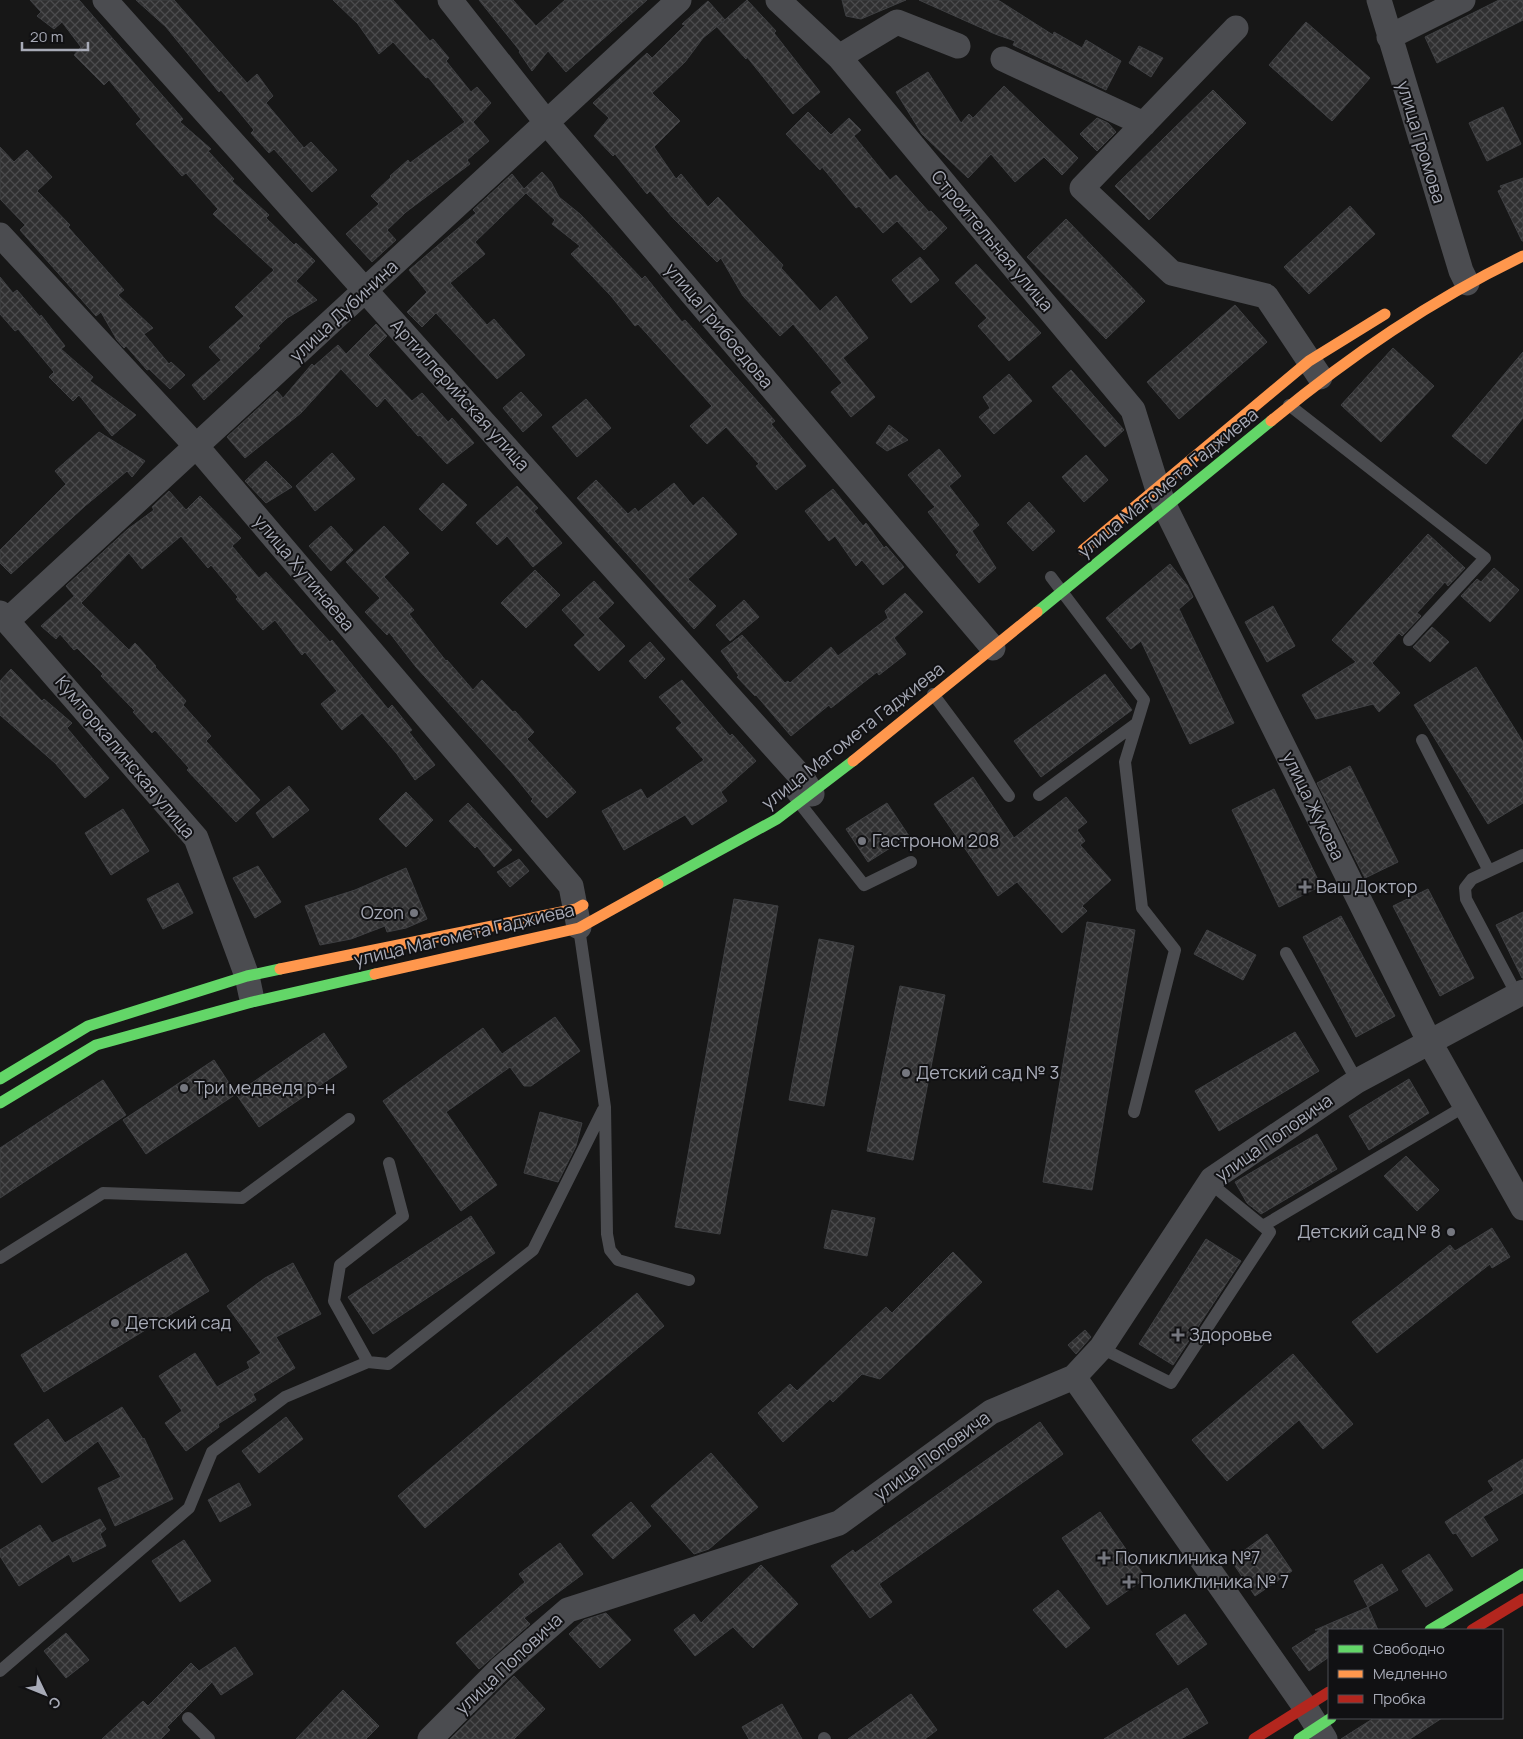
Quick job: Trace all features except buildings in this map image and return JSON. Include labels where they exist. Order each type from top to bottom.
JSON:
[{"type":"main road","name":"улица Магомета Гаджиева","points":[[0,1103],[96,1045],[582,912],[778,819],[800,789],[928,689],[986,640],[1063,590],[1275,388],[1315,370],[1418,312],[1463,274],[1523,256]]},
{"type":"main road","name":"улица Магомета Гаджиева","points":[[1074,558],[1291,407],[1315,370],[1394,309]]},
{"type":"main road","name":"улица Магомета Гаджиева","points":[[0,1079],[88,1026],[248,976],[582,912]]},
{"type":"main road","points":[[1432,1629],[1523,1574]]},
{"type":"main road","points":[[1474,1629],[1523,1599]]},
{"type":"main road","points":[[1254,1739],[1316,1726],[1328,1695]]},
{"type":"street","name":"Артиллерийская улица","points":[[105,0],[366,290],[800,789]]},
{"type":"street","name":"улица Грибоедова","points":[[450,0],[547,123],[986,640]]},
{"type":"street","name":"улица Дубинина","points":[[2,620],[197,447],[679,0]]},
{"type":"street","name":"Строительная улица","points":[[778,0],[839,57],[1133,410],[1161,497]]},
{"type":"street","name":"улица Громова","points":[[1379,0],[1388,37],[1463,274]]},
{"type":"street","points":[[1388,37],[1464,0]]},
{"type":"street","points":[[839,57],[897,22],[958,46]]},
{"type":"street","points":[[1236,28],[1082,188],[1172,273],[1266,296],[1315,370]]},
{"type":"street","points":[[1003,59],[1144,124]]},
{"type":"street","name":"улица Хутинаева","points":[[0,235],[197,447],[571,886],[582,912]]},
{"type":"street","name":"улица Жукова","points":[[1161,497],[1429,1042],[1523,1208]]},
{"type":"street","name":"Кумторкалинская улица","points":[[2,620],[196,838],[248,976],[252,1002]]},
{"type":"street","name":"улица Поповича","points":[[430,1739],[500,1669],[568,1610],[839,1523],[990,1412],[1074,1377],[1101,1348],[1212,1179],[1357,1081],[1520,994]]},
{"type":"street","points":[[1074,1377],[1316,1726]]},
{"type":"lane","points":[[1275,388],[1291,407],[1485,558],[1409,640]]},
{"type":"lane","points":[[1052,577],[1144,700],[1126,762],[1142,908],[1175,950],[1134,1112]]},
{"type":"lane","points":[[928,689],[1009,796]]},
{"type":"lane","points":[[1039,795],[1137,723]]},
{"type":"lane","points":[[1422,740],[1489,871]]},
{"type":"lane","points":[[800,789],[864,885],[911,862]]},
{"type":"lane","points":[[1520,994],[1466,899],[1465,888],[1472,879],[1523,855]]},
{"type":"lane","points":[[582,912],[605,1107],[607,1234],[610,1250],[618,1260],[689,1280]]},
{"type":"lane","points":[[1286,953],[1357,1081]]},
{"type":"lane","points":[[1263,1226],[1465,1106]]},
{"type":"lane","points":[[0,1671],[189,1508],[212,1452],[285,1397],[368,1362],[388,1364],[533,1250],[605,1107]]},
{"type":"lane","points":[[0,1258],[103,1193],[242,1198],[349,1119]]},
{"type":"lane","points":[[368,1362],[334,1301],[340,1265],[403,1216],[389,1163]]},
{"type":"lane","points":[[1101,1348],[1171,1384],[1270,1232],[1210,1183]]},
{"type":"lane","points":[[188,1718],[209,1739]]},
{"type":"traffic: fast","points":[[1037,612],[1271,421]]},
{"type":"traffic: fast","points":[[658,884],[777,819],[853,761]]},
{"type":"traffic: fast","points":[[0,1079],[88,1026],[247,976],[280,969]]},
{"type":"traffic: fast","points":[[0,1103],[96,1045],[252,1002],[375,974]]},
{"type":"traffic: fast","points":[[1432,1629],[1523,1574]]},
{"type":"traffic: fast","points":[[1299,1739],[1329,1719]]},
{"type":"traffic: slow","points":[[1271,421],[1331,374],[1392,331],[1456,291],[1523,256]]},
{"type":"traffic: slow","points":[[1083,550],[1309,361],[1385,314]]},
{"type":"traffic: slow","points":[[853,761],[1037,612]]},
{"type":"traffic: slow","points":[[375,974],[579,928],[658,884]]},
{"type":"traffic: slow","points":[[280,969],[576,909],[583,905]]},
{"type":"traffic: jam","points":[[1474,1629],[1523,1599]]},
{"type":"traffic: jam","points":[[1254,1739],[1328,1693]]},
{"type":"place","name":"Гастроном 208","points":[[862,841]]},
{"type":"place","name":"Ваш Доктор","points":[[1305,887]]},
{"type":"place","name":"Ozon","points":[[414,913]]},
{"type":"place","name":"Детский сад № 3","points":[[906,1073]]},
{"type":"place","name":"Три медведя р-н","points":[[184,1088]]},
{"type":"place","name":"Детский сад № 8","points":[[1451,1232]]},
{"type":"place","name":"Детский сад","points":[[115,1323]]},
{"type":"place","name":"Здоровье","points":[[1178,1335]]},
{"type":"place","name":"Поликлиника №7","points":[[1104,1558]]},
{"type":"place","name":"Поликлиника № 7","points":[[1129,1582]]}]
